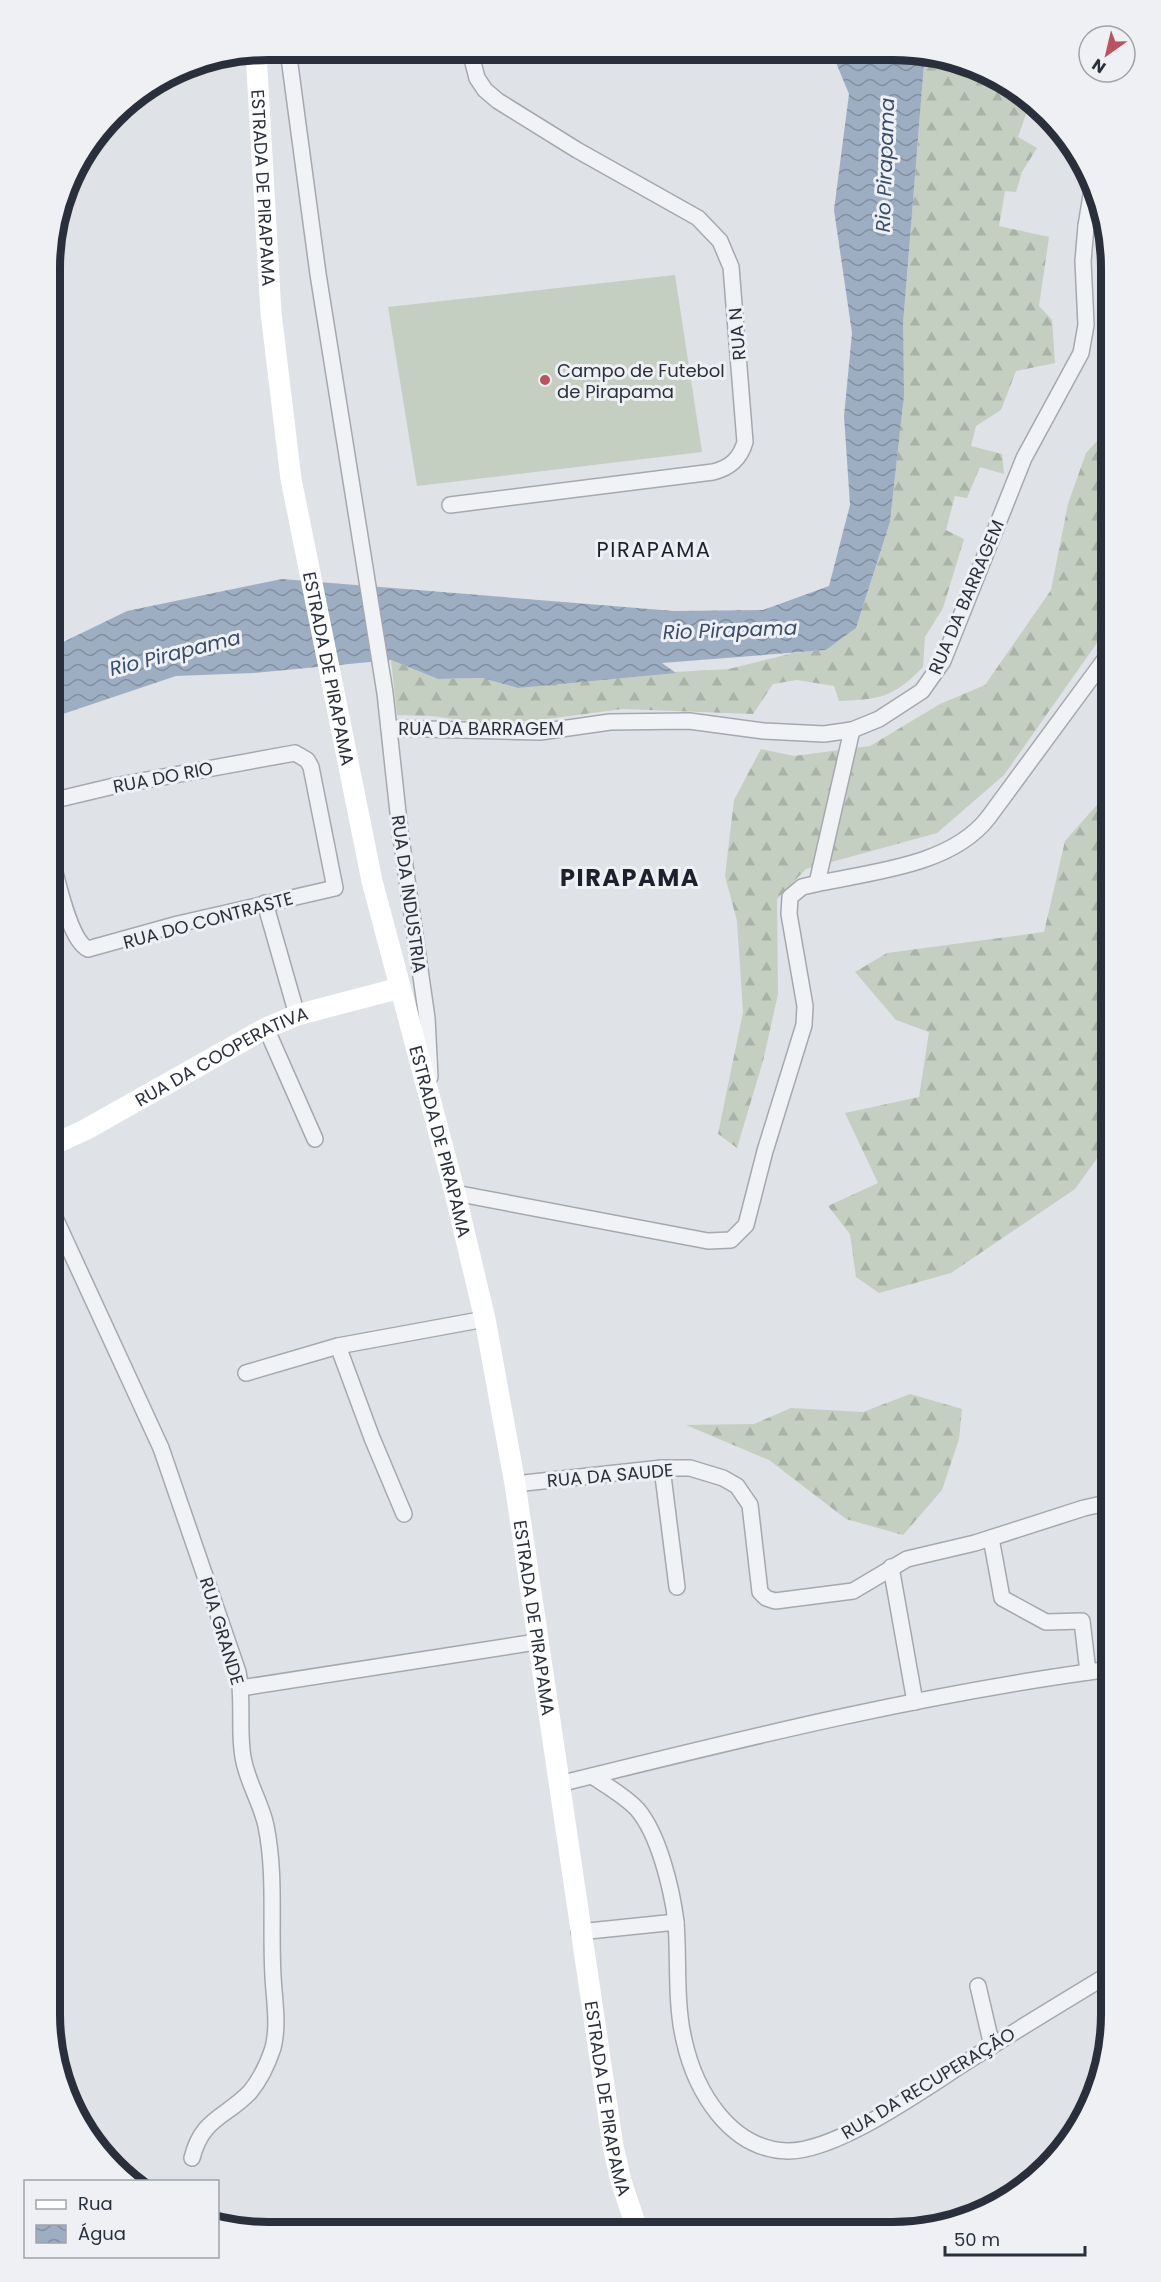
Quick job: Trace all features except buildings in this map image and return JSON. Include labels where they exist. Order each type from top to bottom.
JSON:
[{"type":"street","name":"ESTRADA DE PIRAPAMA","points":[[256,60],[271,313],[285,439],[340,728],[372,881],[456,1193],[485,1319],[515,1484],[536,1642],[613,2146],[621,2181],[635,2222]]},
{"type":"street","name":"RUA DA INDUSTRIA","points":[[289,60],[318,274],[385,693],[429,1036],[429,1095]]},
{"type":"street","name":"RUA N","points":[[450,505],[713,472],[728,467],[736,461],[745,442],[731,267],[720,241],[698,218],[597,162],[498,101],[485,90],[477,78],[473,60]]},
{"type":"street","name":"RUA DA BARRAGEM","points":[[389,728],[540,732],[646,721],[689,722],[793,734],[852,730],[879,719],[922,691],[943,661],[1024,458],[1081,353],[1086,326],[1083,261],[1090,201]]},
{"type":"street","points":[[1086,226],[1095,222]]},
{"type":"street","points":[[456,1193],[708,1241],[731,1240],[741,1233],[746,1225],[765,1151],[804,1025],[803,988],[788,902],[797,889],[914,862],[944,852],[969,839],[988,818],[1101,665]]},
{"type":"street","points":[[817,883],[852,730]]},
{"type":"street","name":"RUA DO RIO","points":[[60,799],[114,786],[295,753],[307,760],[310,767],[334,888]]},
{"type":"street","name":"RUA DO CONTRASTE","points":[[60,887],[73,931],[81,946],[88,949],[99,948],[178,924],[334,888]]},
{"type":"street","points":[[266,903],[297,1016]]},
{"type":"street","points":[[400,988],[421,983]]},
{"type":"street","name":"RUA DA COOPERATIVA","points":[[60,1141],[85,1130],[266,1028],[297,1016],[400,988]]},
{"type":"street","points":[[266,1028],[315,1139]]},
{"type":"street","name":"RUA GRANDE","points":[[60,1229],[158,1440],[241,1688],[242,1755],[246,1774],[261,1806],[268,1840],[275,2034],[268,2061],[255,2085],[243,2098],[204,2129],[192,2158]]},
{"type":"street","points":[[246,1373],[338,1346],[485,1319]]},
{"type":"street","points":[[338,1346],[372,1438],[404,1514]]},
{"type":"street","points":[[662,1468],[677,1587]]},
{"type":"street","name":"RUA DA SAUDE","points":[[515,1484],[662,1468],[699,1470],[737,1486],[750,1505],[758,1581],[760,1592],[766,1598],[789,1600],[854,1591],[891,1567]]},
{"type":"street","points":[[915,1702],[891,1567],[922,1554],[960,1547],[1101,1505]]},
{"type":"street","points":[[991,1538],[1002,1598],[1046,1622],[1082,1621],[1088,1672]]},
{"type":"street","points":[[241,1688],[536,1642]]},
{"type":"street","points":[[559,1784],[915,1702],[1101,1670]]},
{"type":"street","name":"RUA DA RECUPERAÇÃO","points":[[592,1776],[626,1799],[646,1821],[669,1886],[676,1922],[681,2026],[697,2079],[714,2111],[725,2123],[753,2142],[770,2149],[789,2151],[828,2142],[879,2115],[1101,1979]]},
{"type":"street","points":[[579,1932],[676,1922]]},
{"type":"street","points":[[978,1986],[992,2046]]},
{"type":"green space","points":[[924,64],[960,71],[985,81],[1008,95],[1040,122],[1026,114],[1018,137],[1037,148],[1022,172],[1016,192],[1005,191],[999,226],[1049,237],[1039,306],[1052,320],[1055,363],[1016,371],[1001,410],[976,426],[971,446],[1002,454],[1004,474],[980,467],[967,498],[955,496],[946,530],[964,539],[943,608],[925,637],[923,667],[894,691],[876,698],[839,701],[834,686],[797,680],[773,684],[753,714],[622,709],[532,721],[476,722],[432,716],[397,715],[391,660],[438,679],[483,678],[518,688],[621,675],[729,669],[793,653],[826,650],[856,628],[890,522],[903,402],[903,325]]},
{"type":"green space","name":"Campo de Futebol de Pirapama","points":[[675,275],[702,452],[417,486],[388,307]]},
{"type":"green space","points":[[1101,437],[1101,637],[1004,775],[937,833],[806,869],[777,899],[778,994],[763,1061],[737,1148],[718,1134],[743,1012],[737,921],[725,876],[734,800],[761,749],[794,756],[870,746],[940,704],[985,685],[1051,590],[1068,504],[1086,453]]},
{"type":"green space","points":[[1101,800],[1101,1153],[1075,1189],[951,1273],[879,1293],[856,1277],[850,1234],[828,1206],[878,1183],[845,1113],[919,1097],[929,1032],[896,1020],[855,972],[887,953],[1044,932],[1065,841]]},
{"type":"green space","points":[[910,1394],[962,1409],[959,1439],[942,1490],[903,1535],[846,1519],[769,1460],[686,1425],[754,1424],[791,1408],[863,1412]]},
{"type":"water","name":"Rio Pirapama","points":[[835,60],[906,60],[924,64],[903,325],[904,395],[890,522],[856,628],[826,650],[662,663],[676,673],[518,688],[482,678],[438,679],[391,660],[253,673],[176,676],[60,715],[60,644],[127,611],[282,579],[674,611],[763,610],[829,586],[850,505],[844,416],[852,333],[834,210],[849,94]]},
{"type":"place","name":"Campo de Futebol de Pirapama","points":[[545,380]]},
{"type":"district","name":"PIRAPAMA","points":[[654,549]]},
{"type":"district","name":"PIRAPAMA","points":[[630,877]]}]
